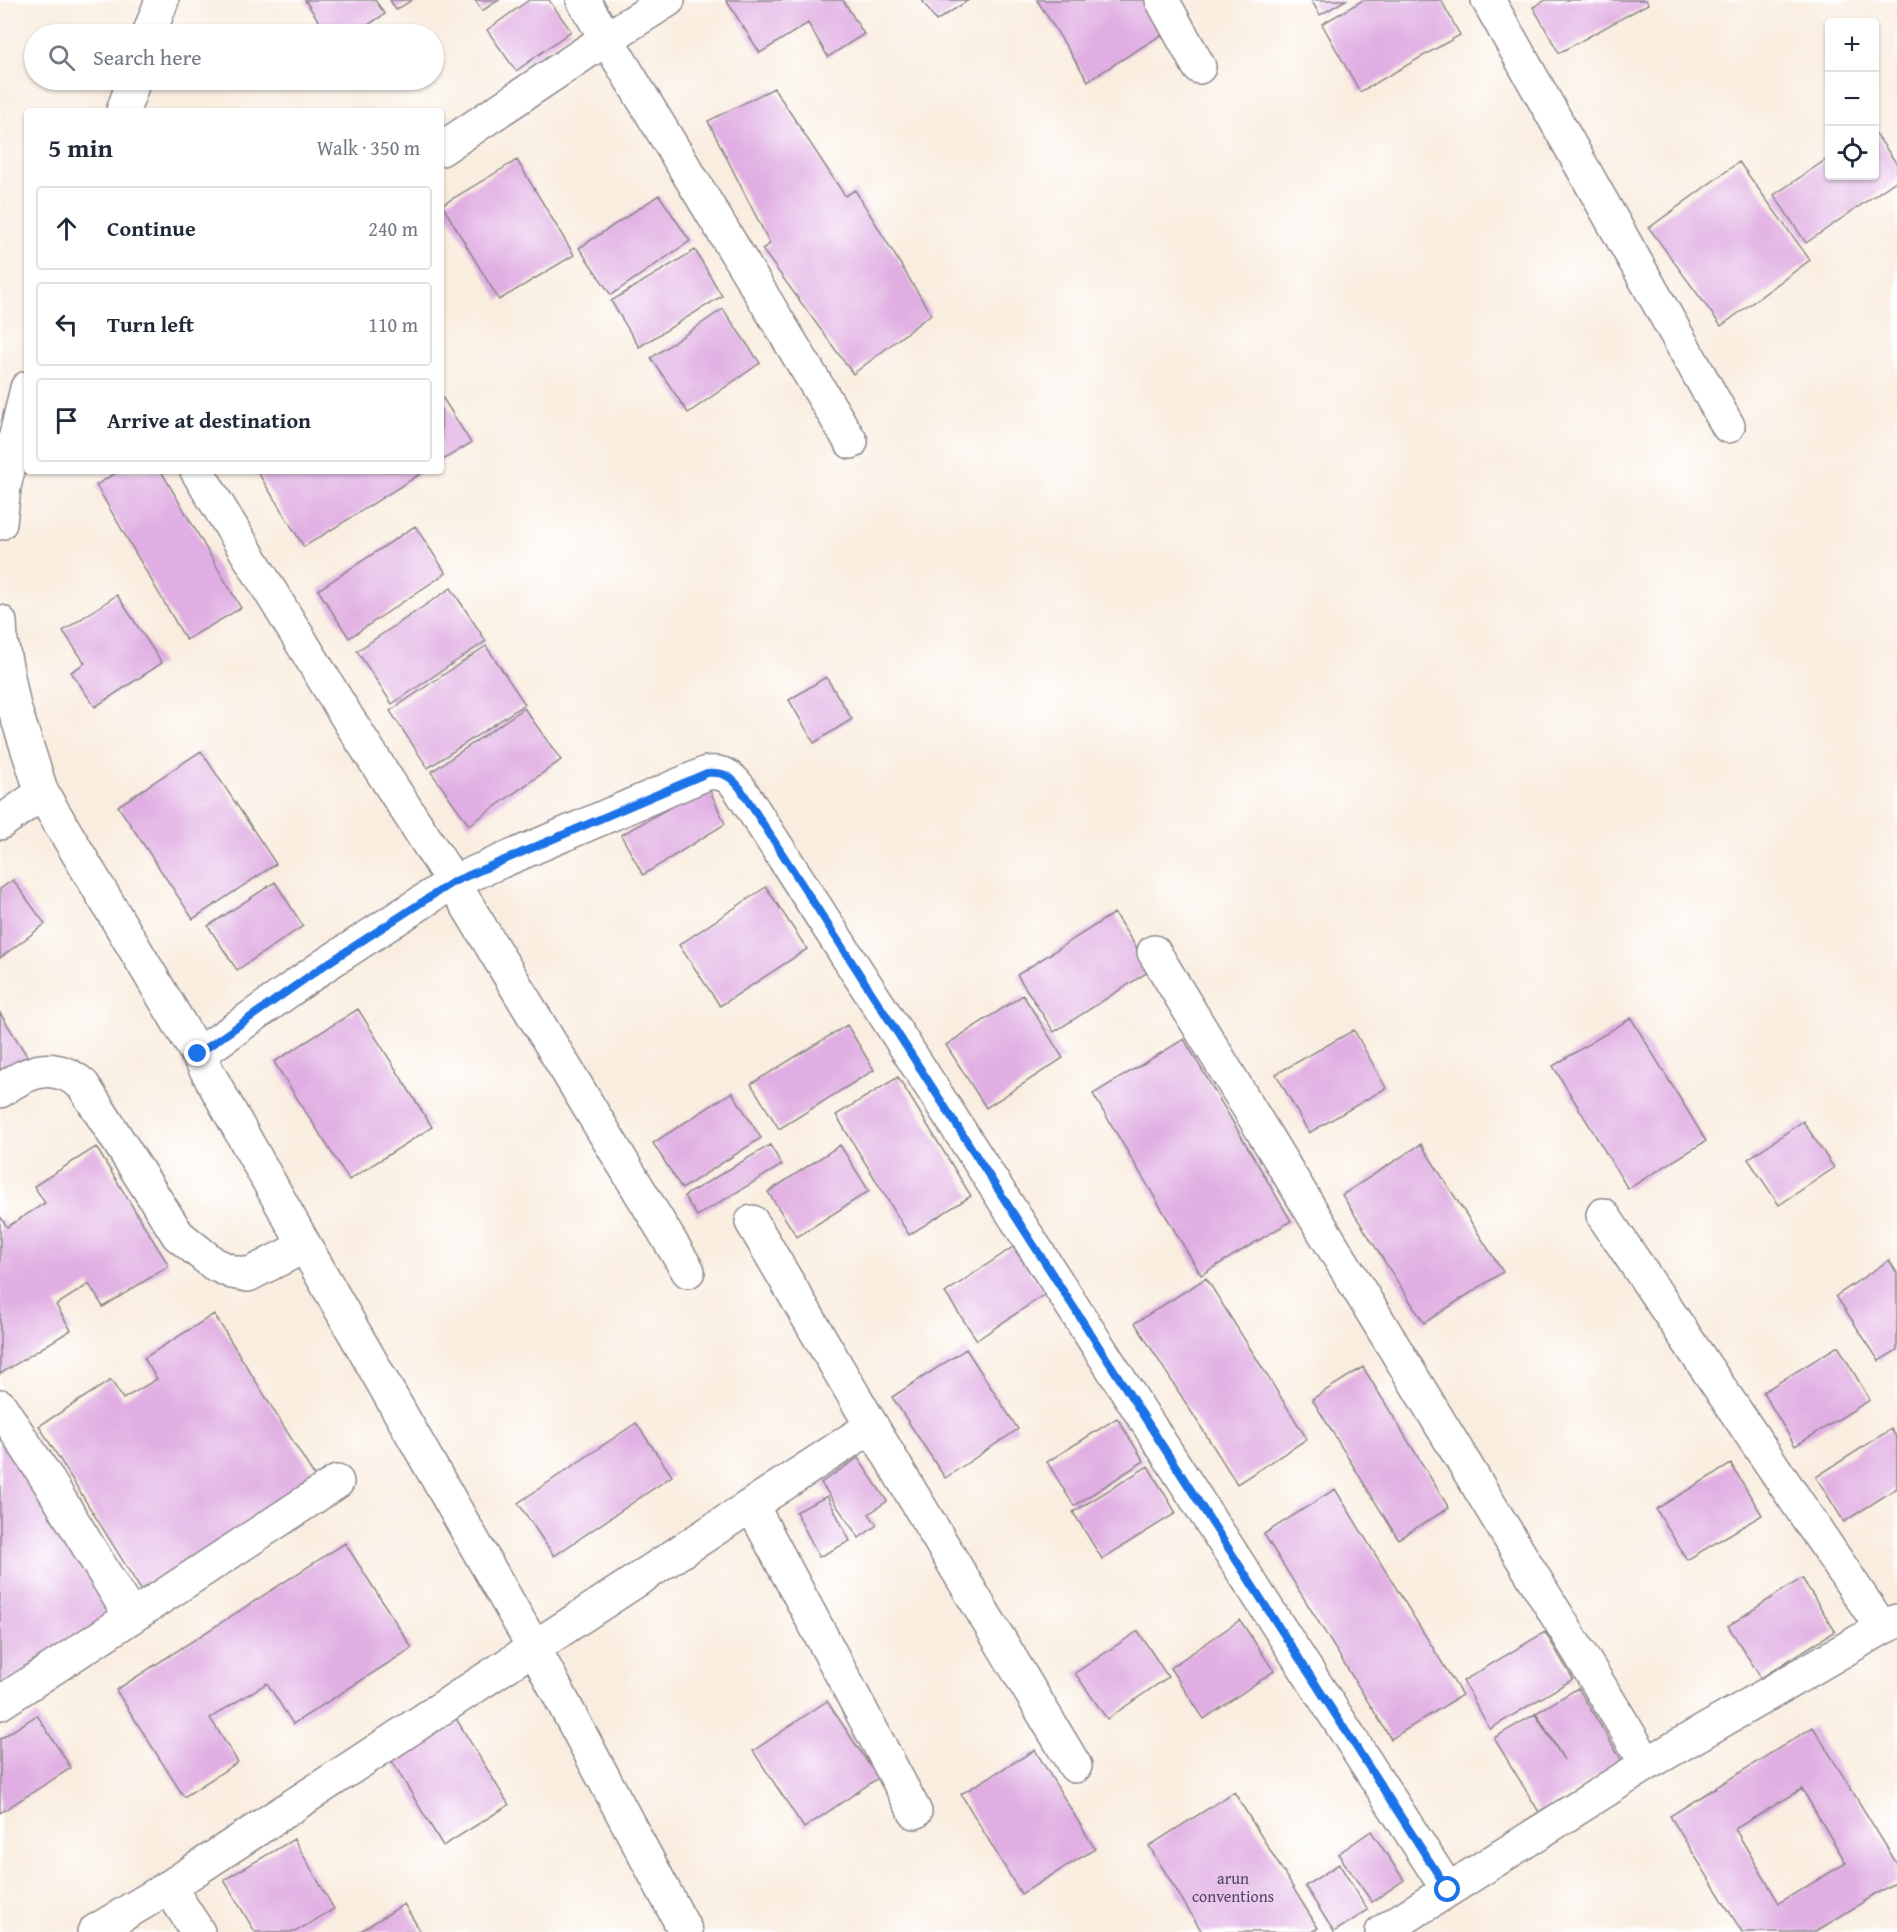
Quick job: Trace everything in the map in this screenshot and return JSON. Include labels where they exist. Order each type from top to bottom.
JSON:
[{"type":"street","points":[[583,0],[851,442]]},
{"type":"street","points":[[444,147],[668,0]]},
{"type":"street","points":[[1162,0],[1199,68]]},
{"type":"street","points":[[1488,0],[1728,426]]},
{"type":"street","points":[[124,108],[130,90]]},
{"type":"street","points":[[0,523],[4,487],[24,402]]},
{"type":"street","points":[[199,474],[350,722],[453,882],[688,1270]]},
{"type":"street","points":[[0,622],[1,642],[14,707],[42,793],[198,1054],[304,1246],[533,1646],[686,1932]]},
{"type":"street","points":[[198,1054],[325,965],[453,882],[707,773],[725,774],[734,780],[1448,1890]]},
{"type":"street","points":[[0,823],[42,793]]},
{"type":"street","points":[[1154,952],[1647,1764]]},
{"type":"street","points":[[0,1091],[32,1073],[43,1071],[54,1070],[77,1080],[90,1094],[178,1235],[214,1264],[232,1272],[248,1275],[304,1246]]},
{"type":"street","points":[[1382,1932],[1647,1764],[1890,1624],[1603,1215]]},
{"type":"street","points":[[752,1222],[1075,1766]]},
{"type":"street","points":[[0,1406],[46,1476],[131,1617]]},
{"type":"street","points":[[94,1932],[169,1887],[533,1646],[872,1426]]},
{"type":"street","points":[[0,1703],[337,1482]]},
{"type":"street","points":[[752,1506],[915,1812]]},
{"type":"street","points":[[169,1887],[198,1932]]},
{"type":"building","points":[[305,0],[375,0],[385,14],[370,24],[321,24]]},
{"type":"building","points":[[390,0],[412,0],[396,10]]},
{"type":"building","points":[[475,0],[499,0],[482,11]]},
{"type":"building","points":[[529,0],[549,0],[571,31],[516,71],[487,30]]},
{"type":"building","points":[[726,0],[843,0],[864,34],[828,57],[808,23],[760,53]]},
{"type":"building","points":[[922,0],[969,0],[936,21]]},
{"type":"building","points":[[1037,0],[1146,0],[1166,32],[1088,81]]},
{"type":"building","points":[[1311,0],[1346,0],[1320,15]]},
{"type":"building","points":[[1363,0],[1441,0],[1460,35],[1360,92],[1322,24]]},
{"type":"building","points":[[1546,0],[1646,0],[1648,4],[1559,53],[1533,7]]},
{"type":"building","points":[[774,88],[845,196],[855,190],[931,314],[853,374],[762,249],[770,244],[708,121]]},
{"type":"building","points":[[1879,138],[1897,164],[1897,180],[1806,243],[1774,195],[1825,160],[1825,180],[1879,180]]},
{"type":"building","points":[[517,160],[574,255],[499,300],[444,208],[444,204]]},
{"type":"building","points":[[1739,162],[1810,260],[1721,326],[1649,228]]},
{"type":"building","points":[[659,195],[690,241],[611,295],[579,248]]},
{"type":"building","points":[[695,250],[722,296],[639,347],[611,301]]},
{"type":"building","points":[[723,309],[760,363],[688,413],[651,358]]},
{"type":"building","points":[[444,400],[471,443],[444,459]]},
{"type":"building","points":[[114,474],[163,474],[241,608],[186,640],[96,485]]},
{"type":"building","points":[[259,474],[420,474],[304,547]]},
{"type":"building","points":[[415,526],[446,573],[349,638],[318,590]]},
{"type":"building","points":[[451,588],[486,641],[392,704],[357,651]]},
{"type":"building","points":[[117,595],[162,663],[95,707],[71,672],[85,663],[63,631]]},
{"type":"building","points":[[486,646],[525,704],[428,768],[390,711]]},
{"type":"building","points":[[826,677],[852,719],[814,743],[789,700]]},
{"type":"building","points":[[524,708],[561,760],[469,825],[431,772]]},
{"type":"building","points":[[201,751],[276,864],[193,919],[118,806]]},
{"type":"building","points":[[708,786],[725,824],[643,875],[621,835]]},
{"type":"building","points":[[13,880],[45,924],[0,958],[0,889]]},
{"type":"building","points":[[275,882],[303,926],[237,970],[208,926]]},
{"type":"building","points":[[766,887],[807,949],[720,1006],[679,945]]},
{"type":"building","points":[[1114,913],[1151,970],[1054,1032],[1017,975]]},
{"type":"building","points":[[1023,995],[1063,1058],[986,1108],[946,1045]]},
{"type":"building","points":[[358,1009],[432,1127],[349,1180],[274,1062]]},
{"type":"building","points":[[0,1013],[29,1059],[0,1077]]},
{"type":"building","points":[[1631,1018],[1706,1141],[1628,1189],[1553,1066]]},
{"type":"building","points":[[847,1025],[874,1070],[779,1129],[751,1084]]},
{"type":"building","points":[[1354,1030],[1386,1088],[1309,1133],[1276,1074]]},
{"type":"building","points":[[1184,1039],[1291,1221],[1201,1275],[1093,1094]]},
{"type":"building","points":[[898,1077],[971,1196],[909,1235],[836,1115]]},
{"type":"building","points":[[732,1092],[761,1138],[682,1189],[653,1143]]},
{"type":"building","points":[[1803,1121],[1834,1168],[1779,1205],[1748,1159]]},
{"type":"building","points":[[1421,1144],[1503,1272],[1424,1323],[1342,1195]]},
{"type":"building","points":[[770,1145],[782,1165],[697,1216],[684,1196]]},
{"type":"building","points":[[840,1145],[869,1191],[797,1237],[768,1192]]},
{"type":"building","points":[[96,1147],[169,1266],[103,1307],[89,1284],[56,1305],[71,1330],[0,1374],[0,1216],[7,1227],[45,1203],[34,1186]]},
{"type":"building","points":[[1013,1247],[1045,1294],[977,1340],[945,1293]]},
{"type":"building","points":[[1889,1260],[1897,1273],[1897,1350],[1879,1361],[1836,1296]]},
{"type":"building","points":[[1206,1278],[1307,1439],[1237,1484],[1135,1323]]},
{"type":"building","points":[[214,1314],[317,1480],[141,1590],[39,1426],[111,1380],[123,1399],[157,1379],[144,1358]]},
{"type":"building","points":[[1838,1346],[1870,1400],[1795,1446],[1763,1392]]},
{"type":"building","points":[[966,1349],[1018,1429],[945,1478],[892,1397]]},
{"type":"building","points":[[1363,1367],[1449,1508],[1398,1539],[1312,1399]]},
{"type":"building","points":[[1117,1418],[1144,1461],[1074,1506],[1047,1462]]},
{"type":"building","points":[[636,1423],[672,1476],[554,1556],[518,1503]]},
{"type":"building","points":[[0,1428],[114,1615],[0,1685]]},
{"type":"building","points":[[1891,1429],[1897,1438],[1897,1488],[1844,1522],[1816,1477]]},
{"type":"building","points":[[858,1458],[887,1501],[869,1514],[877,1525],[859,1538],[821,1483]]},
{"type":"building","points":[[1731,1464],[1762,1515],[1687,1560],[1656,1509]]},
{"type":"building","points":[[1148,1466],[1176,1513],[1102,1559],[1073,1512]]},
{"type":"building","points":[[1335,1489],[1462,1695],[1391,1739],[1264,1534]]},
{"type":"building","points":[[827,1496],[850,1541],[819,1557],[796,1512]]},
{"type":"building","points":[[345,1543],[412,1648],[293,1724],[267,1683],[210,1718],[238,1762],[184,1797],[116,1690]]},
{"type":"building","points":[[1802,1578],[1835,1631],[1761,1678],[1728,1626]]},
{"type":"building","points":[[1240,1620],[1274,1671],[1204,1719],[1170,1668]]},
{"type":"building","points":[[1138,1631],[1168,1677],[1107,1719],[1075,1673]]},
{"type":"building","points":[[1545,1632],[1573,1679],[1490,1729],[1463,1681]]},
{"type":"building","points":[[1578,1688],[1622,1761],[1539,1812],[1494,1738],[1535,1714],[1564,1760],[1536,1713]]},
{"type":"building","points":[[827,1701],[878,1778],[804,1828],[753,1751]]},
{"type":"building","points":[[452,1712],[509,1805],[443,1846],[387,1753]]},
{"type":"building","points":[[37,1715],[71,1768],[0,1813],[0,1739]]},
{"type":"building","points":[[1813,1727],[1897,1864],[1897,1881],[1815,1932],[1742,1932],[1670,1816]],"holes":[[[1802,1789],[1846,1863],[1779,1903],[1735,1829]]]},
{"type":"building","points":[[1035,1750],[1095,1849],[1021,1894],[961,1794]]},
{"type":"building","points":[[1234,1792],[1318,1928],[1311,1932],[1202,1932],[1149,1846]]},
{"type":"building","points":[[1371,1831],[1404,1880],[1372,1902],[1338,1854]]},
{"type":"building","points":[[294,1839],[334,1909],[295,1932],[255,1932],[224,1880]]},
{"type":"building","points":[[1339,1864],[1368,1910],[1334,1932],[1305,1886]]},
{"type":"building","points":[[404,1904],[421,1932],[359,1932]]},
{"type":"route","points":[[198,1054],[325,965],[453,882],[707,773],[725,774],[734,780],[1448,1890]]}]
